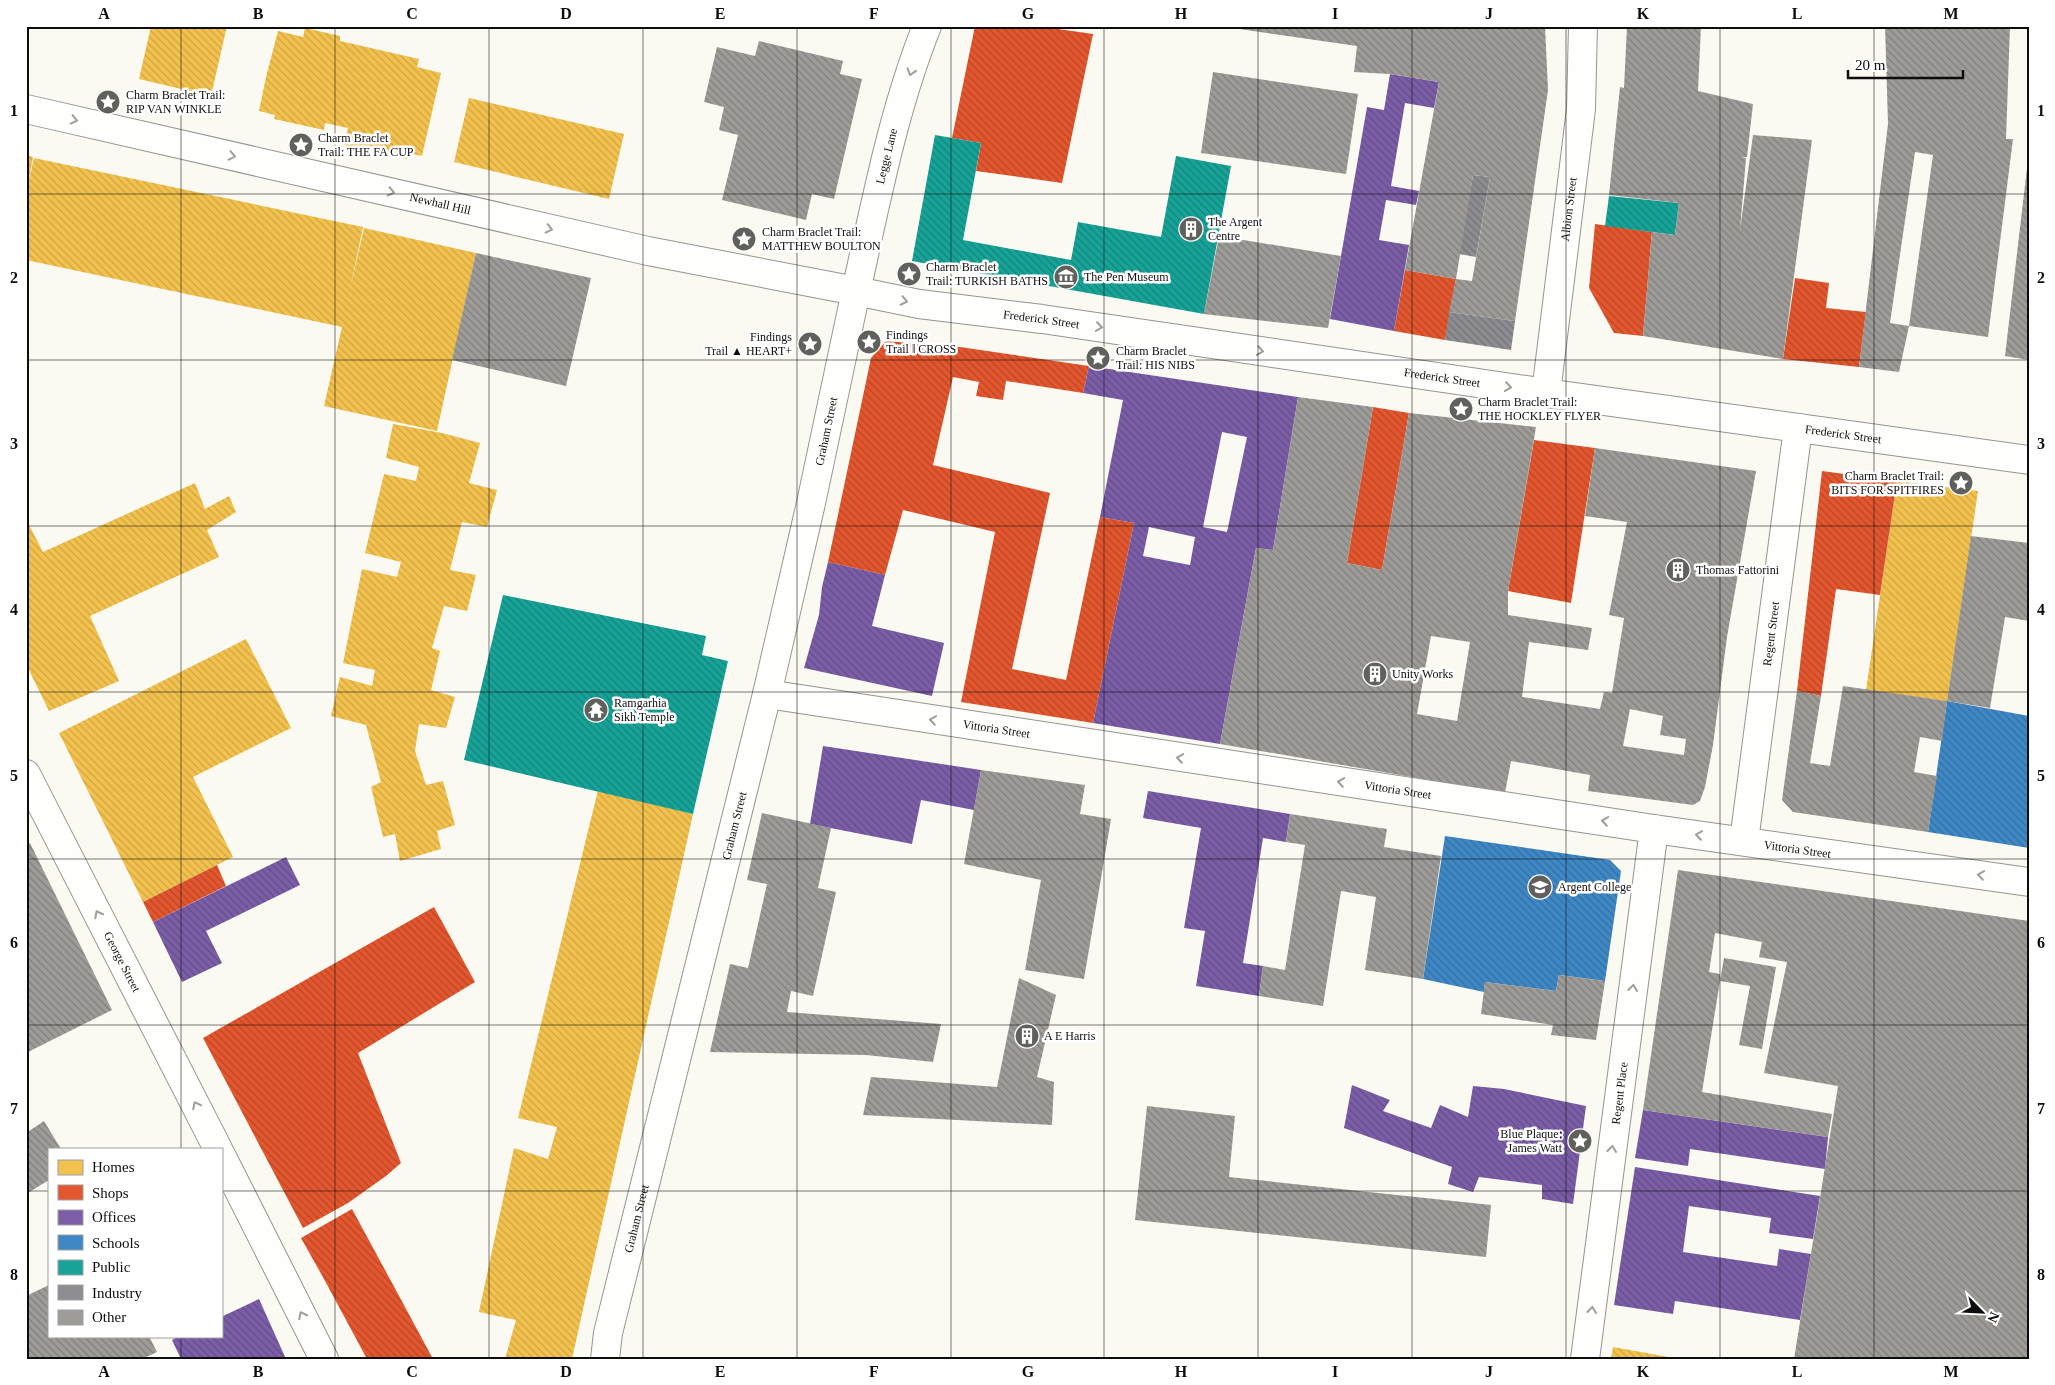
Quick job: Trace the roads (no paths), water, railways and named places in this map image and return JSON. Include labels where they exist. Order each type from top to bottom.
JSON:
[{"type":"street","name":"Legge Lane","points":[[856,291],[891,138],[915,58],[927,26]]},
{"type":"street","name":"Albion Street","points":[[1546,393],[1581,109],[1582,26]]},
{"type":"street","name":"Newhall Hill","points":[[26,109],[648,251],[856,291]]},
{"type":"street","name":"Frederick Street","points":[[856,291],[919,304],[1042,319],[1546,393],[2029,460]]},
{"type":"street","name":"Graham Street","points":[[605,1359],[608,1333],[767,694],[813,493],[856,291]]},
{"type":"street","name":"Regent Street","points":[[1744,841],[1798,428]]},
{"type":"street","name":"Vittoria Street","points":[[767,694],[1654,828],[2029,882]]},
{"type":"street","name":"George Street","points":[[26,774],[217,1148]]},
{"type":"street","name":"Regent Place","points":[[1585,1359],[1654,828]]},
{"type":"street","points":[[222,1157],[324,1359]]},
{"type":"place","name":"Charm Braclet Trail: RIP VAN WINKLE","points":[[108,102]]},
{"type":"place","name":"Charm Braclet Trail: THE FA CUP","points":[[301,145]]},
{"type":"place","name":"The Argent Centre","points":[[1191,229]]},
{"type":"place","name":"Charm Braclet Trail: MATTHEW BOULTON","points":[[744,239]]},
{"type":"place","name":"Charm Braclet Trail: TURKISH BATHS","points":[[909,274]]},
{"type":"place","name":"The Pen Museum","points":[[1066,277]]},
{"type":"place","name":"Findings Trail ‖ CROSS","points":[[869,342]]},
{"type":"place","name":"Findings Trail ▲ HEART+","points":[[810,344]]},
{"type":"place","name":"Charm Braclet Trail: HIS NIBS","points":[[1098,358]]},
{"type":"place","name":"Charm Braclet Trail: THE HOCKLEY FLYER","points":[[1461,409]]},
{"type":"place","name":"Charm Braclet Trail: BITS FOR SPITFIRES","points":[[1961,483]]},
{"type":"place","name":"Thomas Fattorini","points":[[1678,570]]},
{"type":"place","name":"Unity Works","points":[[1375,674]]},
{"type":"place","name":"Ramgarhia Sikh Temple","points":[[596,710]]},
{"type":"place","name":"Argent College","points":[[1540,887]]},
{"type":"place","name":"A E Harris","points":[[1027,1036]]},
{"type":"place","name":"Blue Plaque: James Watt","points":[[1580,1141]]}]
